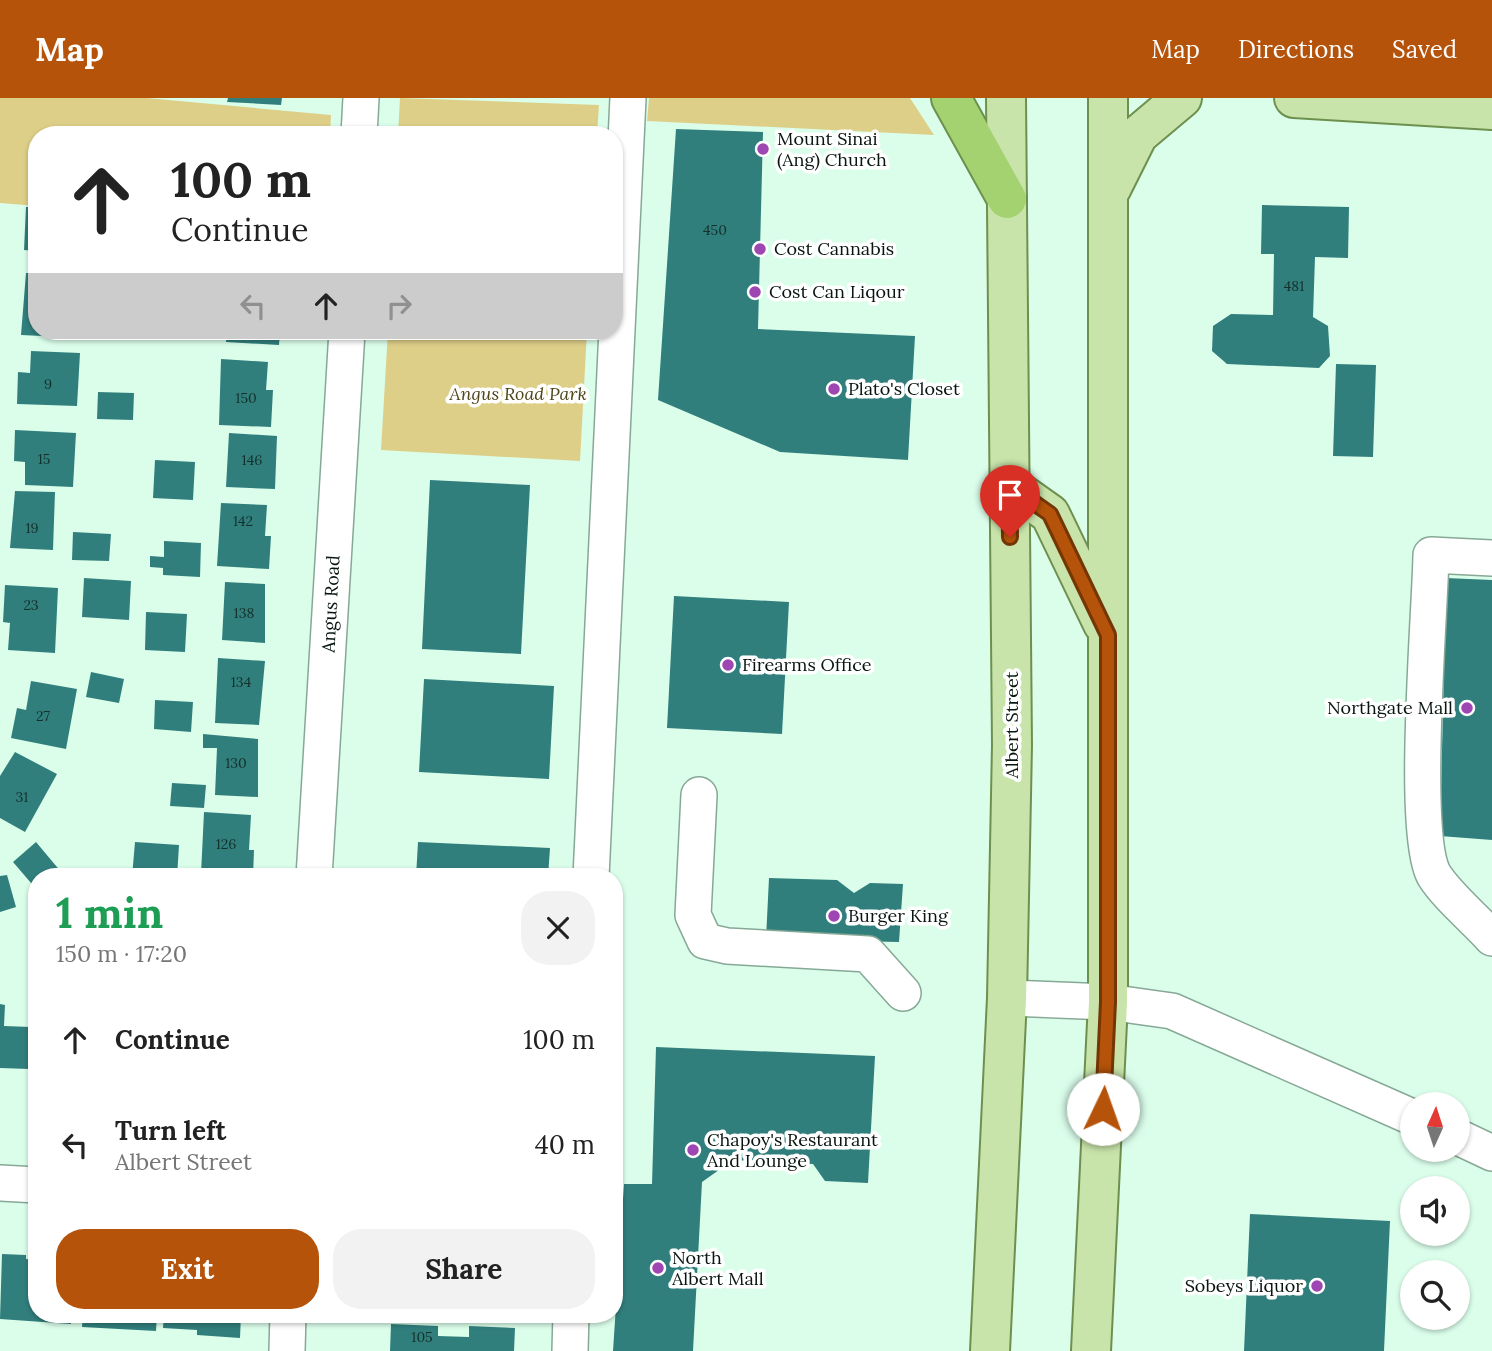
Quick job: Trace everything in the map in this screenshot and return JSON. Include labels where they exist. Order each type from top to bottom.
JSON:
[{"type":"highway","points":[[951,98],[1007,199]]},
{"type":"main road","name":"Albert Street","points":[[990,1351],[1007,998],[1013,745],[1006,98]]},
{"type":"main road","points":[[1091,1351],[1108,1002],[1108,98]]},
{"type":"main road","points":[[1107,197],[1138,135],[1182,98]]},
{"type":"main road","points":[[1294,98],[1492,110]]},
{"type":"main road","points":[[1009,485],[1050,514],[1108,635]]},
{"type":"street","points":[[359,126],[361,98]]},
{"type":"street","points":[[623,203],[628,98]]},
{"type":"street","name":"Angus Road","points":[[315,868],[346,340]]},
{"type":"street","points":[[591,868],[617,340]]},
{"type":"street","points":[[1492,558],[1431,555],[1424,776],[1425,839],[1434,874],[1492,938]]},
{"type":"street","points":[[699,794],[693,915],[705,941],[727,946],[868,954],[903,993]]},
{"type":"street","points":[[1007,998],[1108,1002],[1172,1011],[1400,1112]]},
{"type":"street","points":[[1470,1143],[1492,1153]]},
{"type":"street","points":[[0,1183],[28,1185]]},
{"type":"street","points":[[287,1351],[288,1323]]},
{"type":"street","points":[[570,1351],[572,1323]]},
{"type":"green space","points":[[0,98],[147,98],[331,115],[330,126],[28,126],[28,205],[0,203]]},
{"type":"green space","points":[[400,98],[599,105],[598,126],[398,126]]},
{"type":"green space","points":[[649,98],[910,98],[934,135],[647,121]]},
{"type":"green space","name":"Angus Road Park","points":[[387,340],[587,340],[580,461],[381,450]]},
{"type":"building","points":[[228,98],[282,98],[281,105],[227,102]]},
{"type":"building","points":[[676,129],[763,132],[758,329],[915,336],[908,460],[780,452],[658,400]]},
{"type":"building","points":[[1262,205],[1349,207],[1348,258],[1315,257],[1313,317],[1328,326],[1330,356],[1319,368],[1227,364],[1212,351],[1213,326],[1231,314],[1273,315],[1274,254],[1261,254]]},
{"type":"building","points":[[26,207],[28,207],[28,250],[24,250]]},
{"type":"building","points":[[26,273],[28,273],[28,335],[21,335]]},
{"type":"building","points":[[226,340],[279,340],[279,345]]},
{"type":"building","points":[[31,351],[80,353],[77,406],[17,404],[18,372],[30,373]]},
{"type":"building","points":[[221,359],[268,362],[266,390],[273,390],[271,427],[219,425]]},
{"type":"building","points":[[1336,364],[1376,365],[1373,457],[1333,456]]},
{"type":"building","points":[[98,392],[134,393],[133,420],[97,419]]},
{"type":"building","points":[[15,430],[76,433],[73,487],[25,485],[25,462],[14,461]]},
{"type":"building","points":[[229,433],[277,436],[275,489],[226,487]]},
{"type":"building","points":[[155,460],[195,462],[193,500],[153,498]]},
{"type":"building","points":[[430,480],[530,485],[521,654],[422,649]]},
{"type":"building","points":[[15,491],[55,492],[53,550],[10,548]]},
{"type":"building","points":[[221,503],[267,505],[265,536],[271,536],[269,569],[217,566]]},
{"type":"building","points":[[73,532],[111,534],[109,561],[72,560]]},
{"type":"building","points":[[164,541],[201,543],[200,577],[163,575],[163,568],[150,567],[150,556],[164,557]]},
{"type":"building","points":[[84,578],[131,581],[129,620],[82,617]]},
{"type":"building","name":"Northgate Mall","points":[[1446,578],[1492,580],[1492,840],[1440,836]]},
{"type":"building","points":[[225,582],[265,584],[265,643],[222,640]]},
{"type":"building","points":[[5,585],[58,588],[55,653],[8,650],[10,623],[3,622]]},
{"type":"building","name":"Firearms Office","points":[[674,596],[789,602],[782,734],[667,728]]},
{"type":"building","points":[[146,612],[187,614],[185,652],[145,650]]},
{"type":"building","points":[[218,658],[265,661],[259,725],[215,723]]},
{"type":"building","points":[[91,672],[124,679],[119,703],[86,697]]},
{"type":"building","points":[[424,679],[554,686],[549,779],[419,772]]},
{"type":"building","points":[[31,681],[77,689],[66,749],[11,738],[17,708],[26,710]]},
{"type":"building","points":[[155,700],[193,702],[191,732],[154,729]]},
{"type":"building","points":[[203,734],[258,739],[258,797],[215,795],[217,748],[203,748]]},
{"type":"building","points":[[15,752],[57,774],[25,832],[0,818],[0,776]]},
{"type":"building","points":[[172,783],[206,785],[204,808],[170,806]]},
{"type":"building","points":[[204,812],[251,815],[249,850],[254,850],[253,868],[201,868]]},
{"type":"building","points":[[36,842],[58,868],[28,868],[28,880],[13,862]]},
{"type":"building","points":[[135,842],[179,845],[178,868],[133,868]]},
{"type":"building","points":[[418,842],[550,848],[549,868],[417,868]]},
{"type":"building","points":[[7,875],[16,907],[0,912],[0,876]]},
{"type":"building","name":"Burger King","points":[[769,878],[837,880],[854,893],[870,883],[903,884],[899,942],[766,939]]},
{"type":"building","points":[[0,1004],[5,1005],[4,1026],[28,1027],[28,1069],[0,1068]]},
{"type":"building","name":"North Albert Mall","points":[[656,1047],[875,1056],[868,1183],[825,1181],[813,1164],[733,1160],[702,1182],[693,1351],[613,1351],[615,1323],[623,1323],[624,1184],[652,1184]]},
{"type":"building","name":"Sobeys Liquor","points":[[1250,1214],[1390,1221],[1384,1351],[1244,1351]]},
{"type":"building","points":[[2,1254],[26,1255],[28,1321],[0,1319]]},
{"type":"building","points":[[82,1323],[156,1323],[156,1331],[82,1327]]},
{"type":"building","points":[[163,1323],[241,1323],[240,1338],[197,1335],[197,1330],[163,1328]]},
{"type":"building","points":[[391,1324],[438,1326],[438,1336],[469,1337],[469,1326],[515,1328],[514,1351],[390,1351]]},
{"type":"place","name":"Mount Sinai (Ang) Church","points":[[763,149]]},
{"type":"place","name":"Cost Cannabis","points":[[760,249]]},
{"type":"place","name":"Cost Can Liqour","points":[[755,292]]},
{"type":"place","name":"Plato's Closet","points":[[834,389]]},
{"type":"place","name":"Firearms Office","points":[[728,665]]},
{"type":"place","name":"Northgate Mall","points":[[1467,708]]},
{"type":"place","name":"Burger King","points":[[834,916]]},
{"type":"place","name":"Chapoy's Restaurant And Lounge","points":[[693,1150]]},
{"type":"place","name":"North Albert Mall","points":[[658,1268]]},
{"type":"place","name":"Sobeys Liquor","points":[[1317,1286]]},
{"type":"route","points":[[1010,537],[1009,485],[1050,514],[1108,635],[1108,1002],[1103,1109]]}]
